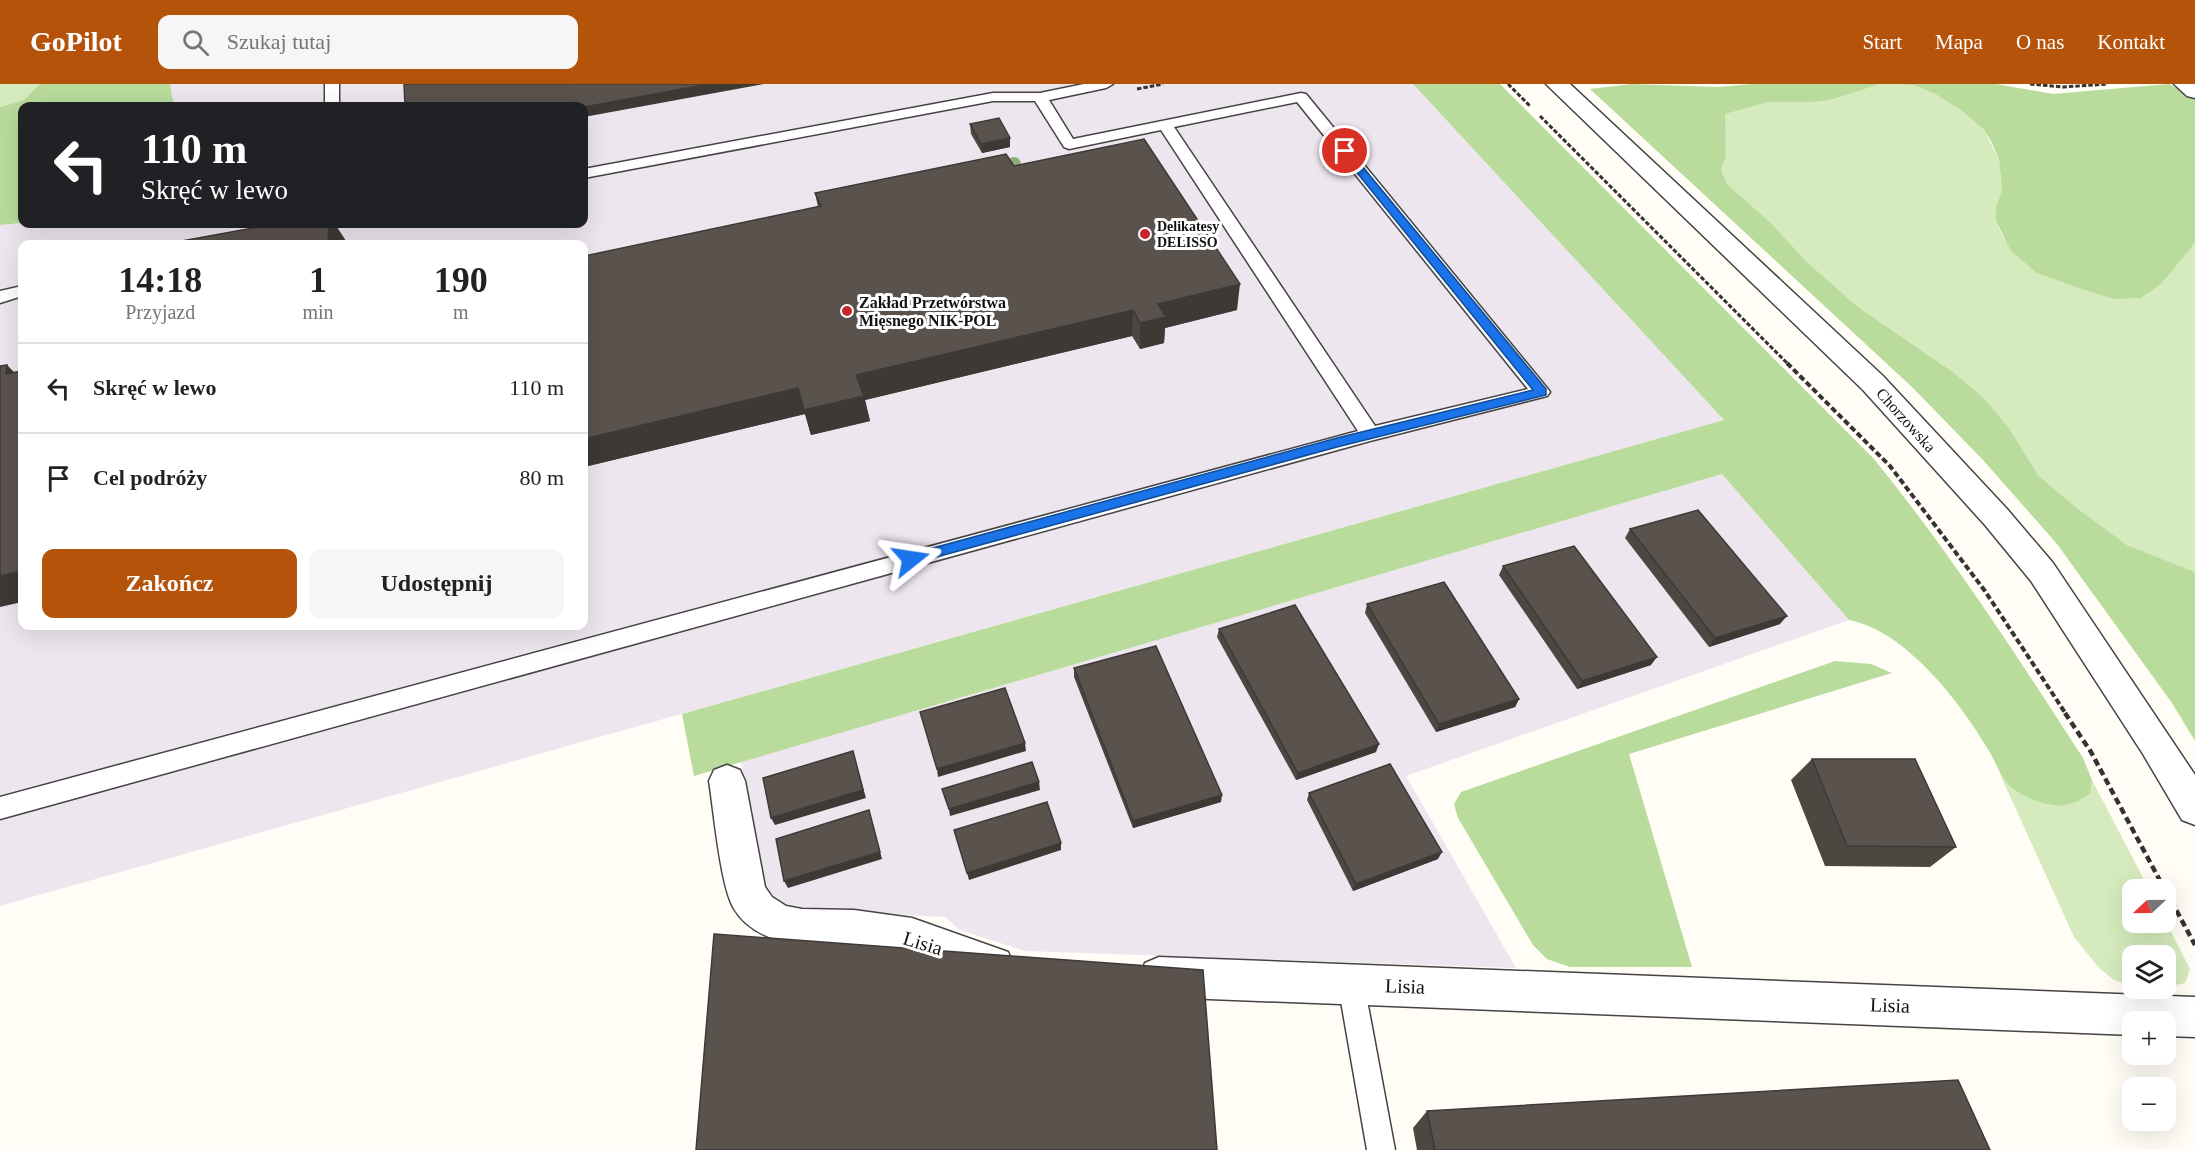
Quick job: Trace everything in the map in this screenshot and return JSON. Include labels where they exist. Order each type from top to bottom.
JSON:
[{"type":"street","name":"Chorzowska","points":[[1557,84],[1873,383],[1996,517],[2042,572],[2156,743],[2195,808]]},
{"type":"street","points":[[2185,84],[2195,91]]},
{"type":"street","name":"Lisia","points":[[727,781],[747,894],[758,910],[772,919],[802,928],[854,929],[912,937],[993,966],[1027,970]]},
{"type":"street","name":"Lisia","points":[[1125,975],[2195,1017]]},
{"type":"lane","points":[[332,84],[332,102]]},
{"type":"lane","points":[[588,173],[993,97],[1011,90],[1040,97],[1106,84]]},
{"type":"lane","points":[[0,808],[1370,434],[1541,392],[1301,97],[1069,144],[1040,97]]},
{"type":"lane","points":[[1165,124],[1370,434]]},
{"type":"lane","points":[[0,297],[18,292]]},
{"type":"lane","points":[[1351,984],[1381,1150]]},
{"type":"path","points":[[1135,90],[1163,84]]},
{"type":"path","points":[[1508,84],[1890,466],[1985,591],[2091,752],[2159,879]]},
{"type":"path","points":[[2030,84],[2063,87],[2108,84]]},
{"type":"path","points":[[2176,910],[2195,945]]},
{"type":"shaded area","name":"Zakład Przetwórstwa Mięsnego NIK-POL","points":[[170,84],[1413,84],[1724,420],[0,906],[0,225],[18,223],[18,228],[588,228],[588,102],[173,102]]},
{"type":"shaded area","points":[[1722,474],[1849,620],[1406,776],[1516,968],[1025,951],[960,930],[945,917],[791,909],[772,900],[765,886],[741,762]]},
{"type":"green space","points":[[0,84],[41,84],[24,100],[0,107]]},
{"type":"green space","points":[[40,84],[170,84],[173,102],[18,102],[18,223],[0,225],[0,107],[24,100]]},
{"type":"green space","points":[[1413,84],[1500,84],[1874,459],[1957,568],[2083,758],[2092,780],[2090,794],[2069,804],[2052,805],[2028,798],[2010,786],[1963,712],[1930,672],[1891,638],[1870,627],[1849,620],[1722,474],[694,776],[682,714],[1724,420]]},
{"type":"green space","points":[[1632,84],[1719,87],[1752,84],[1880,84],[1833,99],[1814,102],[1769,102],[1725,114],[1726,157],[1721,170],[1727,184],[1771,223],[1807,262],[1858,307],[1953,372],[1985,399],[2009,428],[2038,475],[2077,508],[2127,545],[2195,572],[2195,741],[2172,703],[2057,544],[1983,460],[1912,387],[1590,89]]},
{"type":"green space","points":[[1880,84],[1914,85],[1935,94],[1961,110],[1983,129],[1999,159],[2002,190],[1996,207],[1996,221],[2002,235],[2037,273],[2089,291],[2174,266],[2195,243],[2195,572],[2127,545],[2077,508],[2038,475],[2009,428],[1985,399],[1953,372],[1858,307],[1807,262],[1771,223],[1727,184],[1721,170],[1726,157],[1724,114],[1769,102],[1814,102]]},
{"type":"green space","points":[[1880,84],[1996,84],[2053,94],[2169,84],[2195,98],[2195,243],[2160,285],[2140,298],[2113,299],[2037,273],[2011,251],[1996,221],[1996,207],[2002,190],[1999,159],[1983,129],[1961,110],[1935,94],[1914,85]]},
{"type":"green space","points":[[1835,661],[1871,664],[1892,673],[1629,754],[1692,967],[1570,967],[1547,959],[1533,945],[1458,818],[1454,804],[1461,792]]},
{"type":"green space","points":[[1999,772],[2010,786],[2089,794],[2092,780],[2144,879],[2122,879],[2122,933],[2172,933],[2190,969],[2185,983],[2176,985],[2176,945],[2122,945],[2122,983],[2114,980],[2099,968],[2074,937]]},
{"type":"building","points":[[404,84],[710,84],[588,106],[588,102],[405,102]]},
{"type":"building","points":[[999,118],[1010,138],[981,144],[970,124]]},
{"type":"building","name":"Zakład Przetwórstwa Mięsnego NIK-POL","points":[[1144,139],[1240,284],[1158,304],[1166,317],[1140,323],[1133,310],[856,375],[864,396],[804,410],[798,388],[588,438],[588,255],[821,206],[815,193],[1006,154],[1014,166]]},
{"type":"building","points":[[253,228],[329,228],[328,240],[187,240]]},
{"type":"building","points":[[7,365],[6,374],[18,372],[18,572],[0,576],[0,366]]},
{"type":"building","points":[[1698,510],[1787,616],[1715,638],[1630,529]]},
{"type":"building","points":[[1574,546],[1657,657],[1582,681],[1503,566]]},
{"type":"building","points":[[1444,582],[1519,699],[1439,724],[1367,604]]},
{"type":"building","points":[[1295,605],[1379,744],[1298,773],[1219,629]]},
{"type":"building","points":[[1156,646],[1222,795],[1133,821],[1074,668]]},
{"type":"building","points":[[1005,688],[1025,743],[937,769],[920,712]]},
{"type":"building","points":[[853,751],[863,790],[771,818],[763,778]]},
{"type":"building","points":[[1812,759],[1915,759],[1956,847],[1847,846]]},
{"type":"building","points":[[1032,762],[1039,782],[949,809],[942,789]]},
{"type":"building","points":[[1390,764],[1442,852],[1356,884],[1309,793]]},
{"type":"building","points":[[1047,802],[1061,843],[967,873],[954,830]]},
{"type":"building","points":[[869,810],[880,852],[784,881],[776,839]]},
{"type":"building","points":[[714,934],[1203,970],[1217,1150],[696,1150]]},
{"type":"building","points":[[1958,1080],[1990,1150],[1435,1150],[1427,1111]]},
{"type":"place","name":"Delikatesy DELISSO","points":[[1145,234]]},
{"type":"place","name":"Zakład Przetwórstwa Mięsnego NIK-POL","points":[[847,311]]},
{"type":"route","points":[[911,559],[1337,443],[1541,392],[1345,151]]}]
